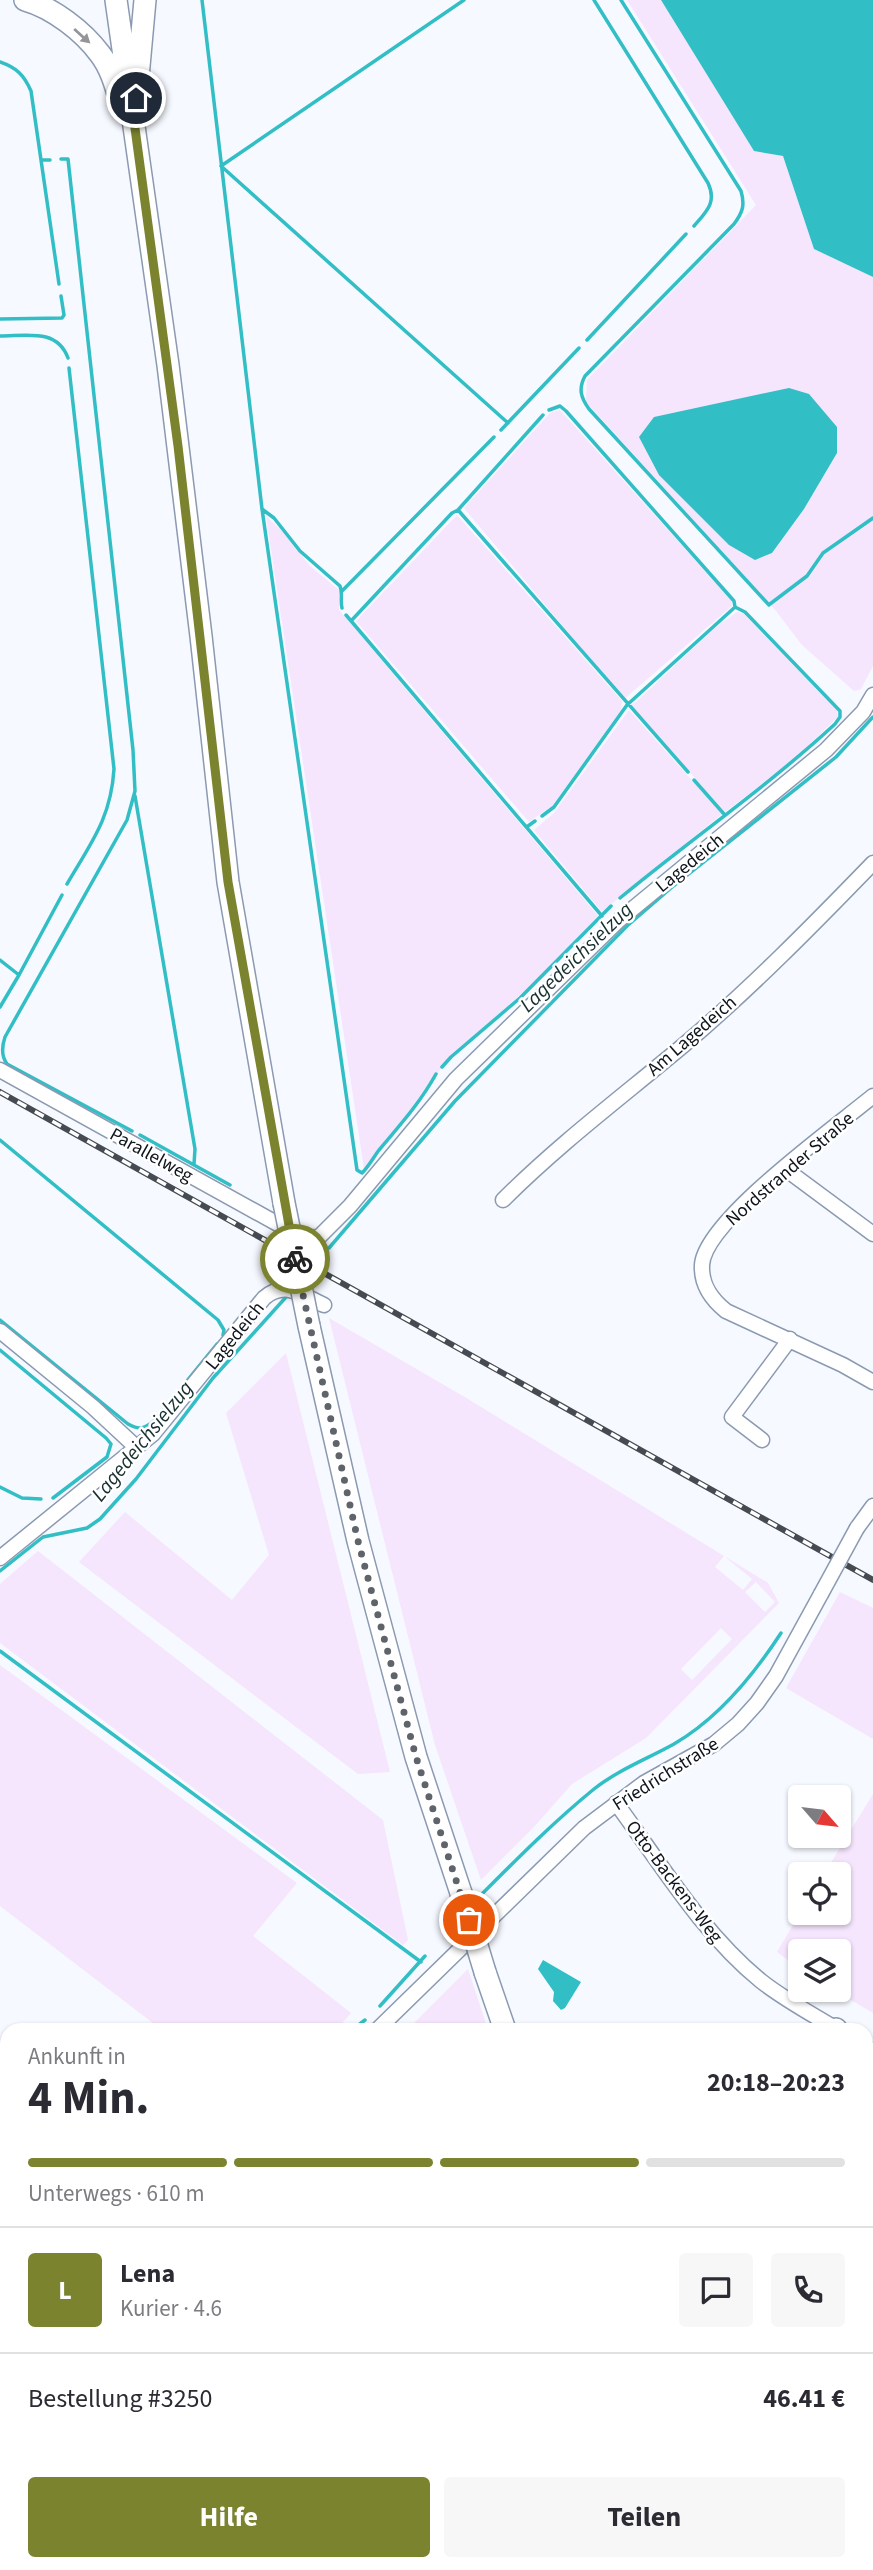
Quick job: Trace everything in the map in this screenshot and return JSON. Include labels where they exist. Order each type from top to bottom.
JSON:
[{"type":"highway","points":[[25,0],[59,17],[100,54],[108,68],[126,118],[135,129]]},
{"type":"highway","points":[[116,0],[196,595],[228,882],[284,1203],[358,1541],[416,1757],[503,2023]]},
{"type":"highway","points":[[135,129],[145,0]]},
{"type":"street","name":"Lagedeich","points":[[303,1238],[319,1237],[330,1228],[456,1079],[618,920],[826,750],[863,712],[873,695]]},
{"type":"street","name":"Am Lagedeich","points":[[503,1200],[556,1148],[687,1042],[817,920],[873,863]]},
{"type":"street","name":"Parallelweg","points":[[0,1070],[303,1238]]},
{"type":"street","name":"Nordstrander Straße","points":[[790,1339],[726,1311],[712,1300],[704,1284],[702,1264],[709,1242],[725,1221],[784,1168],[873,1096]]},
{"type":"street","points":[[784,1168],[873,1234]]},
{"type":"street","name":"Lagedeich","points":[[0,1558],[136,1447],[165,1420],[274,1289],[282,1288],[324,1305]]},
{"type":"street","points":[[0,1331],[93,1407],[136,1447]]},
{"type":"street","points":[[762,1440],[732,1417],[790,1339],[873,1382]]},
{"type":"street","name":"Friedrichstraße","points":[[384,2023],[584,1828],[644,1783],[714,1744],[738,1724],[776,1676],[857,1528],[873,1506]]},
{"type":"street","name":"Otto-Backens-Weg","points":[[616,1803],[708,1929],[733,1956],[783,1997],[825,2023]]},
{"type":"shaded area","points":[[627,0],[661,0],[754,151],[783,156],[814,249],[873,277],[873,666],[861,689],[854,691],[802,645],[776,611],[586,402],[587,380],[756,205]],"holes":[[[837,453],[804,509],[772,553],[755,560]]]},
{"type":"shaded area","points":[[560,410],[731,600],[732,606],[624,699],[464,508],[550,413]]},
{"type":"shaded area","points":[[457,515],[622,701],[621,710],[553,805],[529,822],[356,621]]},
{"type":"shaded area","points":[[266,516],[282,531],[310,566],[339,590],[339,610],[599,917],[527,989],[449,1057],[407,1117],[364,1169]]},
{"type":"shaded area","points":[[737,612],[744,614],[837,711],[838,717],[793,760],[725,812],[630,705],[716,627]]},
{"type":"shaded area","points":[[629,710],[722,814],[603,913],[534,830],[554,813]]},
{"type":"shaded area","points":[[329,1318],[468,1399],[724,1556],[768,1583],[779,1603],[646,1738],[572,1784],[481,1880],[435,1745]],"holes":[[[724,1556],[752,1579],[743,1590],[715,1567]],[[756,1582],[775,1602],[765,1612],[745,1592]],[[721,1628],[732,1639],[692,1680],[681,1669]]]},
{"type":"shaded area","points":[[286,1353],[390,1772],[358,1774],[79,1562],[125,1512],[232,1600],[269,1555],[226,1413]]},
{"type":"shaded area","points":[[38,1551],[383,1820],[408,1940],[403,1945],[0,1643],[0,1584]]},
{"type":"shaded area","points":[[840,1592],[873,1608],[873,1739],[786,1688]]},
{"type":"shaded area","points":[[0,1665],[297,1883],[253,1936],[351,2013],[342,2023],[153,2023],[0,1906]]},
{"type":"shaded area","points":[[873,1794],[873,2013],[851,2000],[851,1939],[788,1939],[788,1960],[777,1952],[793,1925],[851,1925],[851,1862],[831,1862],[840,1848],[851,1848],[851,1830]]},
{"type":"shaded area","points":[[468,1969],[486,2023],[414,2023]]},
{"type":"water","points":[[661,0],[873,0],[873,277],[814,249],[783,156],[754,151]]},
{"type":"water","points":[[789,388],[809,394],[837,427],[837,453],[804,509],[772,553],[755,560],[729,545],[659,475],[639,437],[654,417]]},
{"type":"water","points":[[543,1960],[581,1982],[561,2010],[553,2001],[554,1992],[538,1969]]},
{"type":"waterway","points":[[202,0],[262,509],[357,1170],[362,1173],[367,1168],[436,1074]]},
{"type":"waterway","points":[[464,0],[221,166],[508,423]]},
{"type":"waterway","points":[[594,0],[708,183],[711,201],[707,211],[694,226]]},
{"type":"waterway","points":[[621,0],[741,191],[743,204],[734,224],[585,376],[581,393],[589,409],[769,605]]},
{"type":"waterway","points":[[0,62],[19,73],[31,91],[59,284]]},
{"type":"waterway","points":[[61,159],[68,159],[133,750],[135,791],[127,820],[5,1037],[3,1051],[7,1064],[132,1131]]},
{"type":"waterway","points":[[41,160],[50,160]]},
{"type":"waterway","points":[[587,340],[686,234]]},
{"type":"waterway","points":[[0,319],[62,318],[64,315],[61,296]]},
{"type":"waterway","points":[[0,336],[30,335],[49,338],[63,348],[68,358]]},
{"type":"waterway","points":[[501,430],[579,348]]},
{"type":"waterway","points":[[67,884],[92,843],[104,816],[114,769],[69,368]]},
{"type":"waterway","points":[[549,410],[560,406],[566,411],[734,601],[735,607],[745,612],[840,711],[840,717],[835,724],[809,747],[620,898]]},
{"type":"waterway","points":[[351,621],[452,513],[458,510],[543,415]]},
{"type":"waterway","points":[[342,591],[494,437]]},
{"type":"waterway","points":[[262,509],[274,518],[300,551],[340,586],[342,608]]},
{"type":"waterway","points":[[458,510],[688,772]]},
{"type":"waterway","points":[[770,604],[807,576],[823,553],[873,518]]},
{"type":"waterway","points":[[542,816],[554,807],[627,705],[734,608]]},
{"type":"waterway","points":[[346,615],[602,916]]},
{"type":"waterway","name":"Lagedeichsielzug","points":[[329,1248],[455,1101],[627,926],[836,757],[873,717]]},
{"type":"waterway","points":[[694,780],[724,814]]},
{"type":"waterway","points":[[135,796],[195,1149],[194,1164]]},
{"type":"waterway","points":[[528,826],[535,821]]},
{"type":"waterway","points":[[19,975],[62,895]]},
{"type":"waterway","points":[[442,1067],[520,998],[611,906]]},
{"type":"waterway","points":[[0,960],[19,975],[0,1007]]},
{"type":"waterway","points":[[140,1135],[230,1185]]},
{"type":"waterway","points":[[0,1140],[218,1320],[224,1330],[223,1335]]},
{"type":"waterway","name":"Lagedeichsielzug","points":[[0,1571],[43,1537],[87,1528],[100,1519],[136,1479],[213,1378],[287,1296]]},
{"type":"waterway","points":[[0,1320],[128,1424],[139,1428],[155,1420],[217,1344]]},
{"type":"waterway","points":[[0,1350],[111,1444],[107,1457],[53,1498]]},
{"type":"waterway","points":[[0,1487],[22,1498],[41,1499]]},
{"type":"waterway","points":[[473,1903],[547,1830],[603,1782],[674,1744],[706,1722],[747,1680],[781,1633]]},
{"type":"waterway","points":[[0,1651],[421,1962]]},
{"type":"waterway","points":[[447,1929],[460,1916]]},
{"type":"waterway","points":[[380,2006],[425,1956]]},
{"type":"waterway","points":[[361,2023],[365,2020]]},
{"type":"railway","points":[[0,1092],[873,1580]]},
{"type":"way so far","points":[[295,1259],[358,1541],[416,1757],[469,1920]]},
{"type":"route","points":[[136,98],[134,121],[168,365],[228,882],[295,1259]]}]
